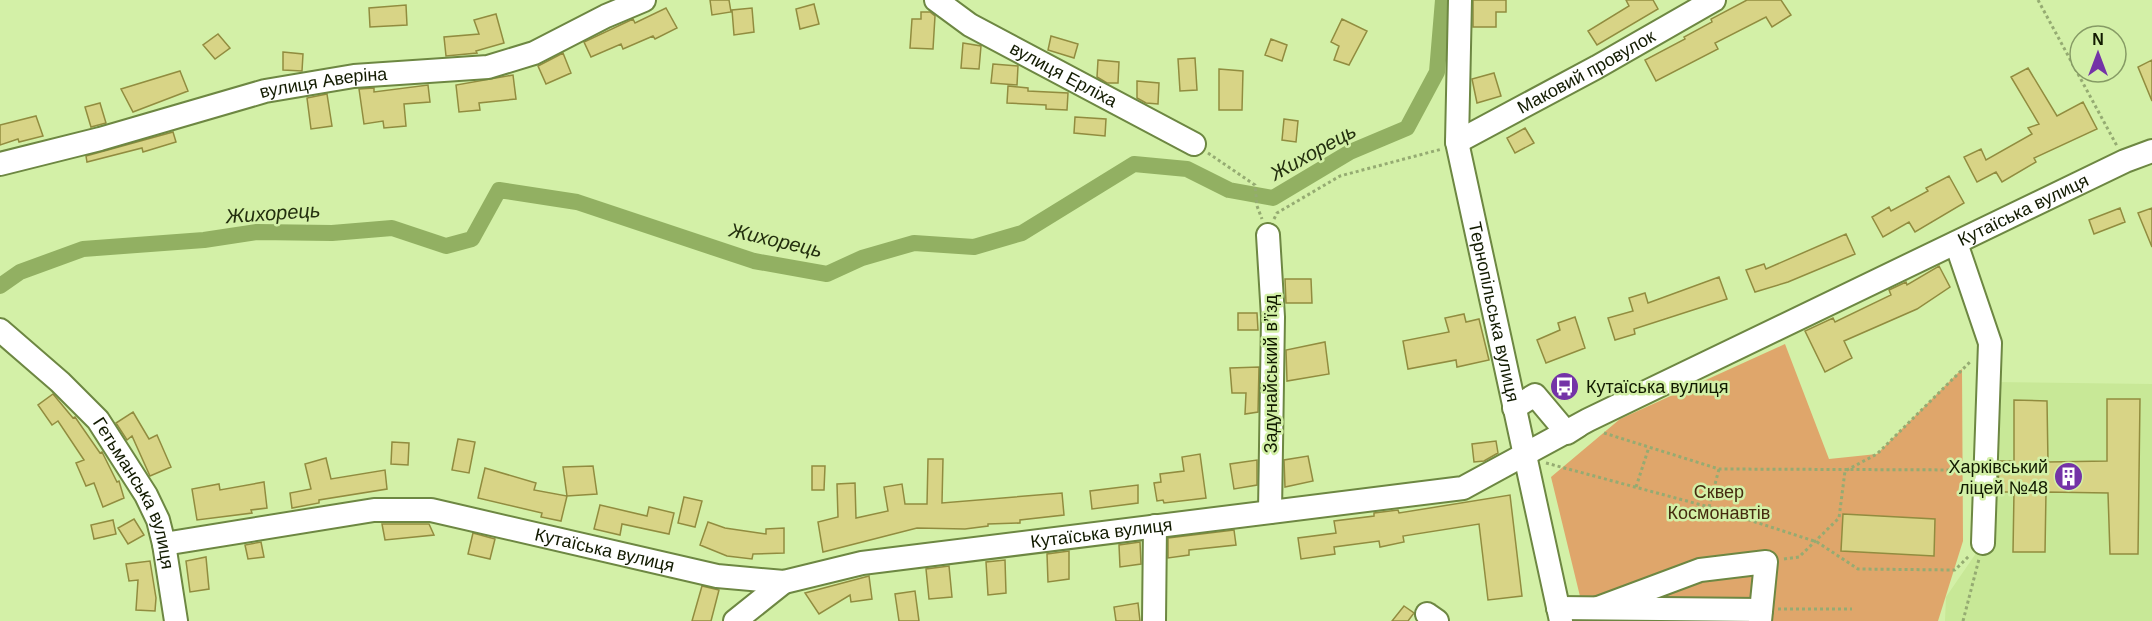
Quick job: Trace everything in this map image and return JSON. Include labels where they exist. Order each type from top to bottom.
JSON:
[{"type":"street","name":"вулиця Аверіна","points":[[0,164],[100,139],[265,92],[354,76],[488,67],[534,53],[606,16],[644,0]]},
{"type":"street","name":"вулиця Ерліха","points":[[936,0],[970,25],[1194,144]]},
{"type":"street","name":"Тернопільська вулиця","points":[[1460,0],[1457,142],[1559,615]]},
{"type":"street","name":"Маковий провулок","points":[[1457,142],[1597,67],[1714,0]]},
{"type":"street","name":"Кутаїська вулиця","points":[[164,544],[374,510],[431,510],[717,576],[783,582],[862,563],[1463,488],[1524,457],[1579,425],[2125,161],[2152,151]]},
{"type":"street","name":"Задунайський в’їзд","points":[[1268,235],[1273,317],[1270,512]]},
{"type":"street","points":[[1956,243],[1990,343],[1983,543]]},
{"type":"street","name":"Гетьманська вулиця","points":[[0,330],[60,382],[98,420],[146,495],[158,520],[164,544],[176,621]]},
{"type":"street","points":[[1514,408],[1535,394],[1566,433],[1579,425]]},
{"type":"street","points":[[1154,621],[1155,526]]},
{"type":"street","points":[[1559,615],[1598,608],[1700,570],[1766,562],[1761,615],[1598,608]]},
{"type":"street","points":[[735,621],[783,582]]},
{"type":"path","points":[[2038,0],[2125,161]]},
{"type":"path","points":[[1268,235],[1277,213],[1340,176],[1440,149],[1457,142]]},
{"type":"path","points":[[1194,144],[1255,185],[1257,206]]},
{"type":"path","points":[[1845,471],[1877,454],[1990,343]]},
{"type":"path","points":[[1579,425],[1719,469],[1986,470]]},
{"type":"path","points":[[1636,487],[1649,447]]},
{"type":"path","points":[[1524,457],[1709,507],[1816,542],[1858,569],[1924,572],[1955,570],[1983,543]]},
{"type":"path","points":[[1709,507],[1719,469]]},
{"type":"path","points":[[1766,562],[1799,557],[1839,518],[1845,471]]},
{"type":"path","points":[[1963,621],[1983,543]]},
{"type":"path","points":[[1761,615],[1852,609]]},
{"type":"shaded area","points":[[1993,382],[2152,384],[2152,621],[1945,621],[1946,597],[1983,543]]},
{"type":"green space","name":"Сквер Космонавтів","points":[[1785,344],[1829,459],[1877,454],[1962,369],[1963,541],[1938,621],[1586,621],[1551,477],[1620,419]]},
{"type":"building","points":[[710,0],[729,0],[731,12],[712,15]]},
{"type":"building","points":[[1473,0],[1506,0],[1506,12],[1496,12],[1496,27],[1473,27]]},
{"type":"building","points":[[1626,0],[1653,0],[1658,9],[1597,45],[1588,31],[1629,6]]},
{"type":"building","points":[[1747,0],[1781,0],[1791,15],[1772,27],[1766,17],[1715,43],[1718,49],[1656,81],[1645,60],[1685,39],[1684,37],[1712,22],[1711,19]]},
{"type":"building","points":[[814,4],[819,24],[800,29],[796,9]]},
{"type":"building","points":[[406,5],[407,25],[370,27],[369,8]]},
{"type":"building","points":[[666,8],[677,28],[655,39],[653,36],[623,49],[621,44],[591,57],[584,42],[633,19],[635,23]]},
{"type":"building","points":[[752,8],[754,32],[734,35],[732,10]]},
{"type":"building","points":[[921,12],[930,12],[935,16],[933,49],[910,48],[912,19],[921,19]]},
{"type":"building","points":[[496,14],[504,43],[476,51],[477,53],[446,56],[444,37],[479,34],[474,20]]},
{"type":"building","points":[[1342,19],[1367,31],[1349,65],[1334,60],[1339,46],[1331,42]]},
{"type":"building","points":[[218,34],[230,48],[215,59],[203,45]]},
{"type":"building","points":[[1051,36],[1078,44],[1074,58],[1048,50]]},
{"type":"building","points":[[1271,39],[1287,45],[1282,61],[1265,55]]},
{"type":"building","points":[[963,43],[981,46],[979,69],[961,68]]},
{"type":"building","points":[[283,52],[303,54],[302,71],[283,70]]},
{"type":"building","points":[[563,53],[571,73],[546,84],[538,66]]},
{"type":"building","points":[[1195,58],[1197,90],[1180,91],[1178,59]]},
{"type":"building","points":[[1098,60],[1119,62],[1118,83],[1107,83],[1097,77]]},
{"type":"building","points":[[2152,60],[2152,101],[2138,67]]},
{"type":"building","points":[[993,64],[1018,66],[1017,85],[991,83]]},
{"type":"building","points":[[2028,68],[2057,116],[2083,102],[2097,129],[2034,158],[2036,162],[2002,182],[1996,172],[1977,182],[1964,157],[1981,149],[1986,160],[2032,134],[2028,128],[2039,124],[2011,77]]},
{"type":"building","points":[[1219,69],[1243,71],[1242,110],[1219,110]]},
{"type":"building","points":[[180,71],[188,91],[133,112],[121,89]]},
{"type":"building","points":[[1494,73],[1501,96],[1477,103],[1472,79]]},
{"type":"building","points":[[513,75],[516,99],[479,103],[480,110],[459,112],[456,85]]},
{"type":"building","points":[[1137,81],[1159,83],[1158,104],[1146,103],[1137,98]]},
{"type":"building","points":[[428,85],[430,102],[404,104],[406,126],[384,128],[383,121],[364,124],[359,89],[374,88],[374,92]]},
{"type":"building","points":[[1008,86],[1028,88],[1028,91],[1068,93],[1067,110],[1046,109],[1046,105],[1007,103]]},
{"type":"building","points":[[327,94],[332,126],[311,129],[307,98]]},
{"type":"building","points":[[100,103],[106,123],[91,127],[85,107]]},
{"type":"building","points":[[36,116],[43,136],[19,142],[18,139],[0,145],[0,125]]},
{"type":"building","points":[[1075,117],[1106,119],[1105,136],[1074,133]]},
{"type":"building","points":[[1284,119],[1298,121],[1296,142],[1282,140]]},
{"type":"building","points":[[1525,128],[1534,143],[1515,153],[1507,138]]},
{"type":"building","points":[[173,132],[176,142],[143,152],[142,148],[87,162],[86,156]]},
{"type":"building","points":[[1949,176],[1964,203],[1915,232],[1909,222],[1883,237],[1872,217],[1889,207],[1891,211],[1928,191],[1926,188]]},
{"type":"building","points":[[2120,208],[2125,222],[2094,234],[2089,220]]},
{"type":"building","points":[[2152,208],[2152,247],[2138,213]]},
{"type":"building","points":[[1846,234],[1855,254],[1788,282],[1755,292],[1746,270],[1764,264],[1766,269]]},
{"type":"building","points":[[1939,266],[1950,287],[1917,309],[1844,341],[1852,358],[1825,372],[1805,331],[1833,318],[1835,322],[1891,295],[1889,290],[1906,282],[1907,285]]},
{"type":"building","points":[[1719,277],[1727,299],[1634,329],[1635,334],[1615,340],[1608,318],[1633,311],[1629,298],[1645,293],[1648,303]]},
{"type":"building","points":[[1285,279],[1311,279],[1312,303],[1286,303]]},
{"type":"building","points":[[1238,313],[1257,313],[1258,330],[1238,330]]},
{"type":"building","points":[[1464,314],[1466,322],[1479,319],[1489,360],[1457,367],[1456,360],[1408,369],[1403,341],[1449,332],[1445,318]]},
{"type":"building","points":[[1575,317],[1585,348],[1546,363],[1537,340],[1560,330],[1558,323]]},
{"type":"building","points":[[1325,342],[1329,374],[1287,381],[1286,350]]},
{"type":"building","points":[[1259,367],[1258,412],[1245,414],[1246,393],[1232,393],[1230,368]]},
{"type":"building","points":[[53,394],[73,418],[75,417],[100,453],[102,452],[117,482],[119,481],[124,498],[103,507],[94,483],[86,486],[76,463],[84,460],[58,421],[52,425],[38,405]]},
{"type":"building","name":"Харківський ліцей №48","points":[[2107,399],[2140,399],[2138,554],[2110,554],[2108,493],[2046,492],[2045,552],[2013,552],[2014,492],[1998,492],[1999,461],[2014,461],[2014,400],[2047,401],[2048,462],[2107,461]]},
{"type":"building","points":[[133,412],[149,439],[157,435],[171,467],[150,476],[132,436],[127,440],[116,423]]},
{"type":"building","points":[[458,439],[475,442],[469,473],[452,470]]},
{"type":"building","points":[[1496,441],[1498,453],[1484,461],[1474,462],[1472,444]]},
{"type":"building","points":[[392,442],[409,443],[408,465],[391,464]]},
{"type":"building","points":[[1200,454],[1206,498],[1164,503],[1163,500],[1157,501],[1154,483],[1161,482],[1160,474],[1184,471],[1182,457]]},
{"type":"building","points":[[1308,456],[1313,481],[1285,487],[1284,460]]},
{"type":"building","points":[[326,458],[331,479],[385,470],[387,489],[319,500],[319,503],[292,508],[290,493],[311,489],[305,464]]},
{"type":"building","points":[[928,459],[943,459],[942,503],[1062,493],[1064,515],[965,529],[917,528],[823,552],[818,522],[838,517],[837,484],[855,483],[856,518],[888,511],[884,487],[902,484],[905,504],[927,504]]},
{"type":"building","points":[[1257,460],[1257,485],[1234,489],[1230,464]]},
{"type":"building","points":[[593,466],[597,494],[567,496],[563,467]]},
{"type":"building","points":[[812,466],[825,466],[824,490],[812,490]]},
{"type":"building","points":[[485,468],[536,483],[534,490],[567,496],[561,521],[541,517],[542,513],[478,498]]},
{"type":"building","points":[[264,482],[267,508],[251,510],[252,513],[197,520],[192,489],[219,484],[220,490]]},
{"type":"building","points":[[1138,485],[1138,503],[1092,509],[1090,491]]},
{"type":"building","points":[[1510,495],[1522,596],[1488,600],[1479,524],[1403,536],[1404,542],[1380,547],[1379,541],[1334,547],[1335,554],[1301,559],[1298,538],[1336,533],[1334,521],[1374,516],[1374,513],[1398,510],[1399,513]]},
{"type":"building","points":[[684,497],[702,501],[695,527],[678,523]]},
{"type":"building","points":[[600,505],[647,516],[649,507],[674,513],[669,534],[622,524],[620,535],[594,529]]},
{"type":"building","points":[[1843,514],[1935,519],[1934,556],[1841,551]]},
{"type":"building","points":[[134,519],[144,535],[128,544],[118,528]]},
{"type":"building","points":[[113,520],[116,534],[94,539],[91,525]]},
{"type":"building","points":[[708,522],[725,528],[766,534],[766,529],[784,528],[784,553],[753,554],[752,559],[727,556],[700,545]]},
{"type":"building","points":[[382,524],[429,524],[434,535],[385,540]]},
{"type":"building","points":[[1234,530],[1236,545],[1189,550],[1189,555],[1168,558],[1168,538]]},
{"type":"building","points":[[473,533],[495,539],[490,559],[468,554]]},
{"type":"building","points":[[261,542],[264,557],[248,559],[245,545]]},
{"type":"building","points":[[1140,542],[1141,564],[1120,567],[1119,545]]},
{"type":"building","points":[[1069,551],[1069,579],[1048,582],[1047,554]]},
{"type":"building","points":[[206,557],[209,589],[190,592],[186,561]]},
{"type":"building","points":[[1005,560],[1006,593],[988,595],[986,562]]},
{"type":"building","points":[[150,561],[156,598],[155,611],[136,610],[138,580],[129,581],[126,564]]},
{"type":"building","points":[[949,566],[952,597],[929,599],[926,569]]},
{"type":"building","points":[[869,576],[872,599],[851,602],[850,595],[819,614],[805,593]]},
{"type":"building","points":[[702,586],[719,590],[711,621],[692,621]]},
{"type":"building","points":[[915,591],[919,621],[899,621],[895,594]]},
{"type":"building","points":[[1138,603],[1140,621],[1116,621],[1114,607]]},
{"type":"building","points":[[1404,606],[1414,613],[1408,621],[1392,621]]},
{"type":"waterway","name":"Жихорець","points":[[0,286],[20,272],[83,249],[204,240],[257,232],[332,233],[392,228],[446,246],[472,239],[499,190],[577,202],[754,261],[827,274],[862,258],[914,243],[974,247],[1022,233],[1134,164],[1187,169],[1229,190],[1273,198],[1350,152],[1407,128],[1437,72],[1443,0]]},
{"type":"place","name":"Кутаїська вулиця","points":[[1565,387]]},
{"type":"place","name":"Харківський ліцей №48","points":[[2069,477]]}]
